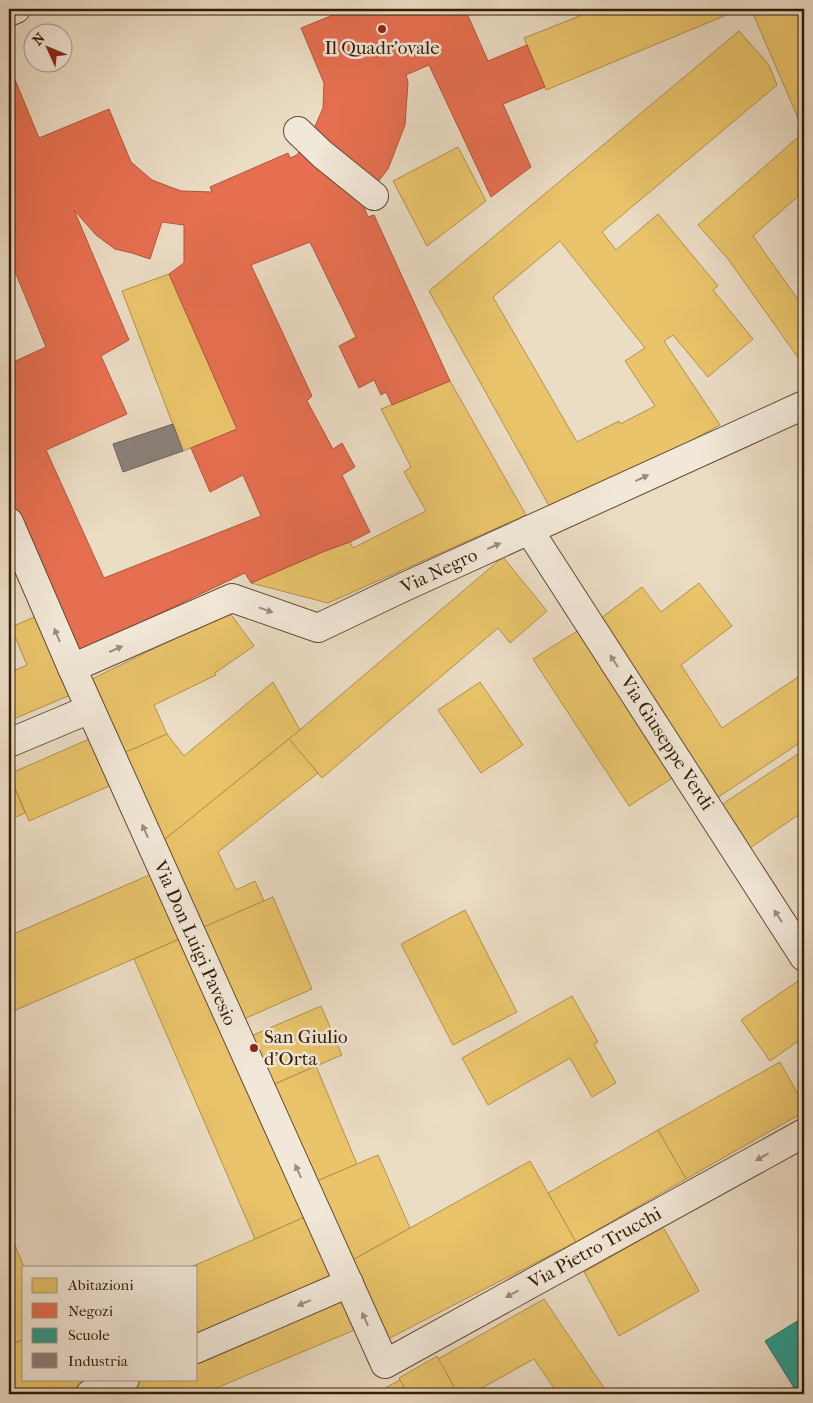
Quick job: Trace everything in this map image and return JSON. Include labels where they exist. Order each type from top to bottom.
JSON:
[{"type":"street","points":[[9,12],[16,9]]},
{"type":"street","points":[[298,131],[322,154],[374,196]]},
{"type":"street","name":"Via Negro","points":[[72,668],[232,598],[318,628],[804,405]]},
{"type":"street","name":"Via Don Luigi Pavesio","points":[[9,522],[90,709],[385,1364]]},
{"type":"street","name":"Via Giuseppe Verdi","points":[[530,530],[804,957]]},
{"type":"street","points":[[9,743],[90,709]]},
{"type":"street","name":"Via Pietro Trucchi","points":[[385,1364],[804,1133]]},
{"type":"street","points":[[198,1348],[348,1283]]},
{"type":"street","points":[[90,1394],[123,1380]]},
{"type":"building: Abitazioni","points":[[597,9],[741,9],[546,90],[524,38]]},
{"type":"building: Abitazioni","points":[[751,9],[804,9],[804,132]]},
{"type":"building: Abitazioni","points":[[739,31],[769,65],[777,85],[602,232],[616,250],[658,214],[718,286],[713,290],[753,339],[708,377],[673,335],[664,341],[720,425],[642,467],[552,511],[429,291]],"holes":[[[560,241],[645,348],[625,361],[655,406],[620,424],[619,421],[577,442],[493,297]]]},
{"type":"building: Abitazioni","points":[[804,132],[804,191],[753,236],[804,308],[804,366],[728,259],[698,225]]},
{"type":"building: Abitazioni","points":[[458,147],[486,201],[427,246],[393,181]]},
{"type":"building: Abitazioni","points":[[169,274],[237,429],[183,451],[122,291]]},
{"type":"building: Abitazioni","points":[[450,381],[526,515],[328,603],[251,583],[350,542],[353,548],[426,511],[404,472],[411,467],[381,409]]},
{"type":"building: Abitazioni","points":[[503,557],[547,611],[510,643],[498,628],[322,778],[289,739]]},
{"type":"building: Abitazioni","points":[[699,583],[732,626],[681,665],[722,728],[804,673],[804,740],[714,800],[597,621],[642,587],[661,612]]},
{"type":"building: Abitazioni","points":[[227,609],[254,646],[215,673],[216,675],[154,705],[167,734],[124,753],[92,679],[194,629],[195,631]]},
{"type":"building: Abitazioni","points":[[39,615],[73,694],[9,721],[9,673],[27,665],[11,627]]},
{"type":"building: Abitazioni","points":[[582,628],[677,775],[629,806],[533,659]]},
{"type":"building: Abitazioni","points":[[273,682],[300,730],[164,840],[124,753],[167,734],[184,756]]},
{"type":"building: Abitazioni","points":[[480,682],[523,745],[481,773],[438,710]]},
{"type":"building: Abitazioni","points":[[94,737],[114,784],[29,821],[9,774]]},
{"type":"building: Abitazioni","points":[[289,739],[318,773],[218,852],[236,890],[255,881],[264,901],[204,927],[164,840]]},
{"type":"building: Abitazioni","points":[[804,750],[804,811],[750,848],[721,805]]},
{"type":"building: Abitazioni","points":[[9,774],[25,813],[9,820]]},
{"type":"building: Abitazioni","points":[[156,872],[184,937],[9,1013],[9,936]]},
{"type":"building: Abitazioni","points":[[273,897],[312,989],[244,1019],[204,927]]},
{"type":"building: Abitazioni","points":[[465,910],[517,1012],[453,1045],[401,944]]},
{"type":"building: Abitazioni","points":[[184,937],[305,1217],[255,1239],[134,959]]},
{"type":"building: Abitazioni","points":[[804,977],[804,1037],[770,1061],[741,1020]]},
{"type":"building: Abitazioni","points":[[572,996],[598,1042],[594,1044],[616,1083],[592,1097],[570,1058],[488,1105],[462,1058]]},
{"type":"building: Abitazioni","points":[[321,1006],[342,1055],[272,1085],[251,1036]]},
{"type":"building: Abitazioni","points":[[780,1062],[804,1105],[804,1112],[686,1179],[658,1130]]},
{"type":"building: Abitazioni","points":[[316,1066],[357,1164],[317,1181],[275,1084]]},
{"type":"building: Abitazioni","points":[[658,1130],[686,1179],[576,1242],[548,1193]]},
{"type":"building: Abitazioni","points":[[378,1155],[410,1228],[351,1261],[317,1181]]},
{"type":"building: Abitazioni","points":[[530,1161],[576,1242],[386,1340],[351,1261]]},
{"type":"building: Abitazioni","points":[[305,1217],[337,1277],[198,1337],[198,1266],[193,1266]]},
{"type":"building: Abitazioni","points":[[663,1227],[699,1291],[619,1336],[584,1272]]},
{"type":"building: Abitazioni","points":[[9,1231],[24,1266],[22,1266],[22,1340],[9,1346]]},
{"type":"building: Abitazioni","points":[[341,1293],[357,1329],[202,1394],[127,1394],[123,1384],[133,1380],[198,1380],[198,1353]]},
{"type":"building: Abitazioni","points":[[544,1299],[608,1394],[558,1394],[534,1359],[471,1394],[458,1394],[438,1359]]},
{"type":"building: Abitazioni","points":[[22,1340],[22,1380],[99,1380],[67,1394],[9,1394],[9,1346]]},
{"type":"building: Abitazioni","points":[[437,1356],[458,1394],[408,1394],[399,1378]]},
{"type":"building: Abitazioni","points":[[400,1380],[408,1394],[374,1394]]},
{"type":"building: Negozi","points":[[348,9],[465,9],[488,61],[527,45],[545,87],[503,104],[531,167],[491,197],[429,65],[406,75],[408,82],[405,125],[388,169],[362,202],[368,217],[374,215],[450,381],[392,405],[386,392],[381,395],[374,380],[359,388],[339,346],[356,337],[310,242],[251,265],[312,396],[307,401],[333,449],[342,443],[355,467],[342,475],[370,532],[251,583],[245,573],[78,652],[9,499],[9,364],[46,347],[9,257],[9,65],[39,138],[109,109],[131,162],[152,180],[181,191],[212,192],[210,187],[288,153],[290,158],[297,155],[313,131],[323,108],[324,83],[301,28]],"holes":[[[74,210],[96,235],[115,249],[150,259],[162,222],[184,225],[184,263],[169,274],[237,429],[191,448],[210,492],[243,475],[261,516],[104,578],[46,450],[127,414],[101,356],[129,340]]]},
{"type":"building: Scuole","points":[[804,1317],[804,1386],[796,1391],[765,1341]]},
{"type":"building: Industria","points":[[173,424],[183,451],[123,472],[113,444]]},
{"type":"place","name":"Il Quadr'ovale","points":[[382,29]]},
{"type":"place","name":"San Giulio d'Orta","points":[[254,1048]]}]
